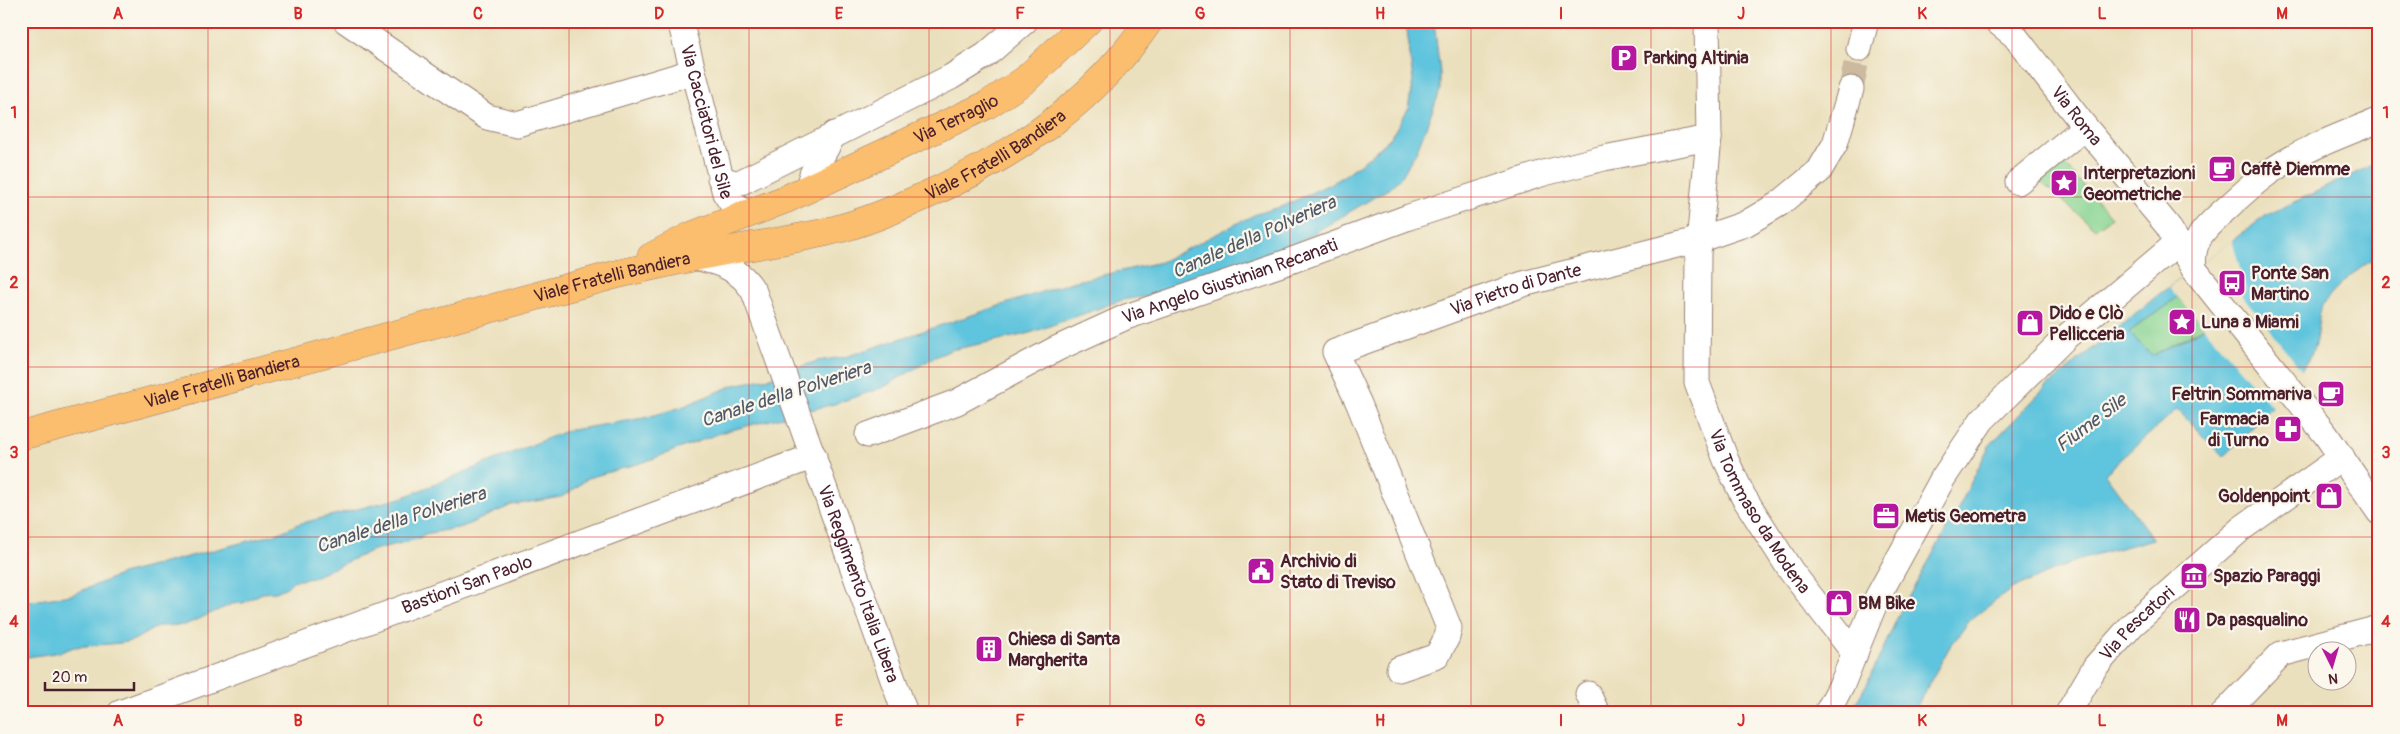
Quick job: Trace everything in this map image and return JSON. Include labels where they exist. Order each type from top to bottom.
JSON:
[{"type":"main road","name":"Via Terraglio","points":[[618,274],[691,236],[807,189],[987,105],[1024,80],[1088,21]]},
{"type":"main road","name":"Viale Fratelli Bandiera","points":[[21,436],[618,274],[693,257],[829,232],[867,221],[982,168],[1047,128],[1078,102],[1108,72],[1149,21]]},
{"type":"street","points":[[346,21],[487,117],[517,124],[692,72]]},
{"type":"street","name":"Via Cacciatori del Sile","points":[[680,21],[720,178],[730,202],[746,214]]},
{"type":"street","points":[[720,178],[734,183],[741,182],[951,77],[986,55],[1025,21]]},
{"type":"street","points":[[1701,240],[1709,138],[1707,21]]},
{"type":"street","points":[[1859,49],[1866,21]]},
{"type":"street","name":"Via Roma","points":[[2007,26],[2085,127],[2172,234]]},
{"type":"street","name":"Via Pietro di Dante","points":[[1398,669],[1437,656],[1447,637],[1449,628],[1359,404],[1335,352],[1523,284],[1701,240],[1745,224],[1779,204],[1819,171],[1835,144],[1851,89]]},
{"type":"street","points":[[2194,269],[2194,247],[2205,229],[2245,191],[2271,171],[2296,157],[2379,120]]},
{"type":"street","points":[[2018,182],[2085,127]]},
{"type":"street","points":[[807,189],[813,172],[834,134]]},
{"type":"street","name":"Via Angelo Giustinian Recanati","points":[[868,435],[958,402],[1056,349],[1126,316],[1290,261],[1409,217],[1544,173],[1604,158],[1709,138]]},
{"type":"street","points":[[1827,713],[1877,598],[1943,478],[1982,420],[2172,234],[2188,234],[2205,229]]},
{"type":"street","points":[[2172,234],[2194,269],[2295,395],[2342,457],[2379,512]]},
{"type":"street","name":"Via Tommaso da Modena","points":[[1701,240],[1698,254],[1697,384],[1726,460],[1743,496],[1791,571],[1854,654]]},
{"type":"street","name":"Via Reggimento Italia Libera","points":[[693,257],[724,265],[748,282],[754,292],[905,713]]},
{"type":"street","name":"Bastioni San Paolo","points":[[120,713],[811,449]]},
{"type":"street","name":"Via Pescatori","points":[[2068,713],[2095,667],[2133,624],[2242,528],[2342,457]]},
{"type":"street","points":[[2224,713],[2281,654],[2379,628]]},
{"type":"green space","points":[[2063,163],[2112,217],[2095,229],[2040,181]]},
{"type":"green space","points":[[2178,297],[2204,327],[2152,356],[2129,332]]},
{"type":"water","name":"Canale della Polveriera","points":[[1406,21],[1434,21],[1440,73],[1440,91],[1417,150],[1402,176],[1390,188],[1290,247],[1155,295],[1122,300],[1027,334],[951,350],[933,358],[884,387],[834,404],[723,432],[644,462],[588,478],[561,497],[512,505],[462,527],[425,534],[418,539],[373,550],[312,578],[293,581],[287,587],[276,592],[262,593],[243,603],[232,604],[185,625],[158,626],[134,640],[121,643],[74,647],[61,652],[21,658],[21,600],[26,602],[71,595],[122,574],[279,533],[298,524],[401,498],[566,431],[644,418],[682,407],[734,385],[769,378],[817,361],[845,357],[1072,282],[1161,262],[1256,214],[1284,206],[1338,180],[1368,158],[1391,137],[1408,109],[1413,81]]},
{"type":"water","name":"Fiume Sile","points":[[2379,162],[2379,255],[2347,278],[2326,300],[2320,313],[2314,349],[2282,396],[2223,457],[2177,409],[2105,474],[2153,539],[2083,558],[2013,588],[1971,619],[1949,648],[1913,713],[1850,713],[1868,682],[1900,612],[1956,513],[1989,446],[2044,389],[2100,342],[2158,295],[2267,215]],"holes":[[[2178,297],[2204,328],[2152,356],[2129,332]]]},
{"type":"pier","points":[[2232,240],[2246,289],[2242,295],[2303,372],[2273,408],[2169,287]]},
{"type":"tunnel","points":[[1851,89],[1859,49]]},
{"type":"place","name":"Parking Altinia","points":[[1624,58]]},
{"type":"place","name":"Caffè Diemme","points":[[2222,169]]},
{"type":"place","name":"Interpretazioni Geometriche","points":[[2064,183]]},
{"type":"place","name":"Ponte San Martino","points":[[2232,283]]},
{"type":"place","name":"Luna a Miami","points":[[2182,322]]},
{"type":"place","name":"Dido e Clò Pellicceria","points":[[2030,323]]},
{"type":"place","name":"Feltrin Sommariva","points":[[2331,394]]},
{"type":"place","name":"Farmacia di Turno","points":[[2288,429]]},
{"type":"place","name":"Goldenpoint","points":[[2329,496]]},
{"type":"place","name":"Metis Geometra","points":[[1886,516]]},
{"type":"place","name":"Archivio di Stato di Treviso","points":[[1261,571]]},
{"type":"place","name":"Spazio Paraggi","points":[[2194,576]]},
{"type":"place","name":"BM Bike","points":[[1839,603]]},
{"type":"place","name":"Da pasqualino","points":[[2187,620]]},
{"type":"place","name":"Chiesa di Santa Margherita","points":[[989,649]]}]
